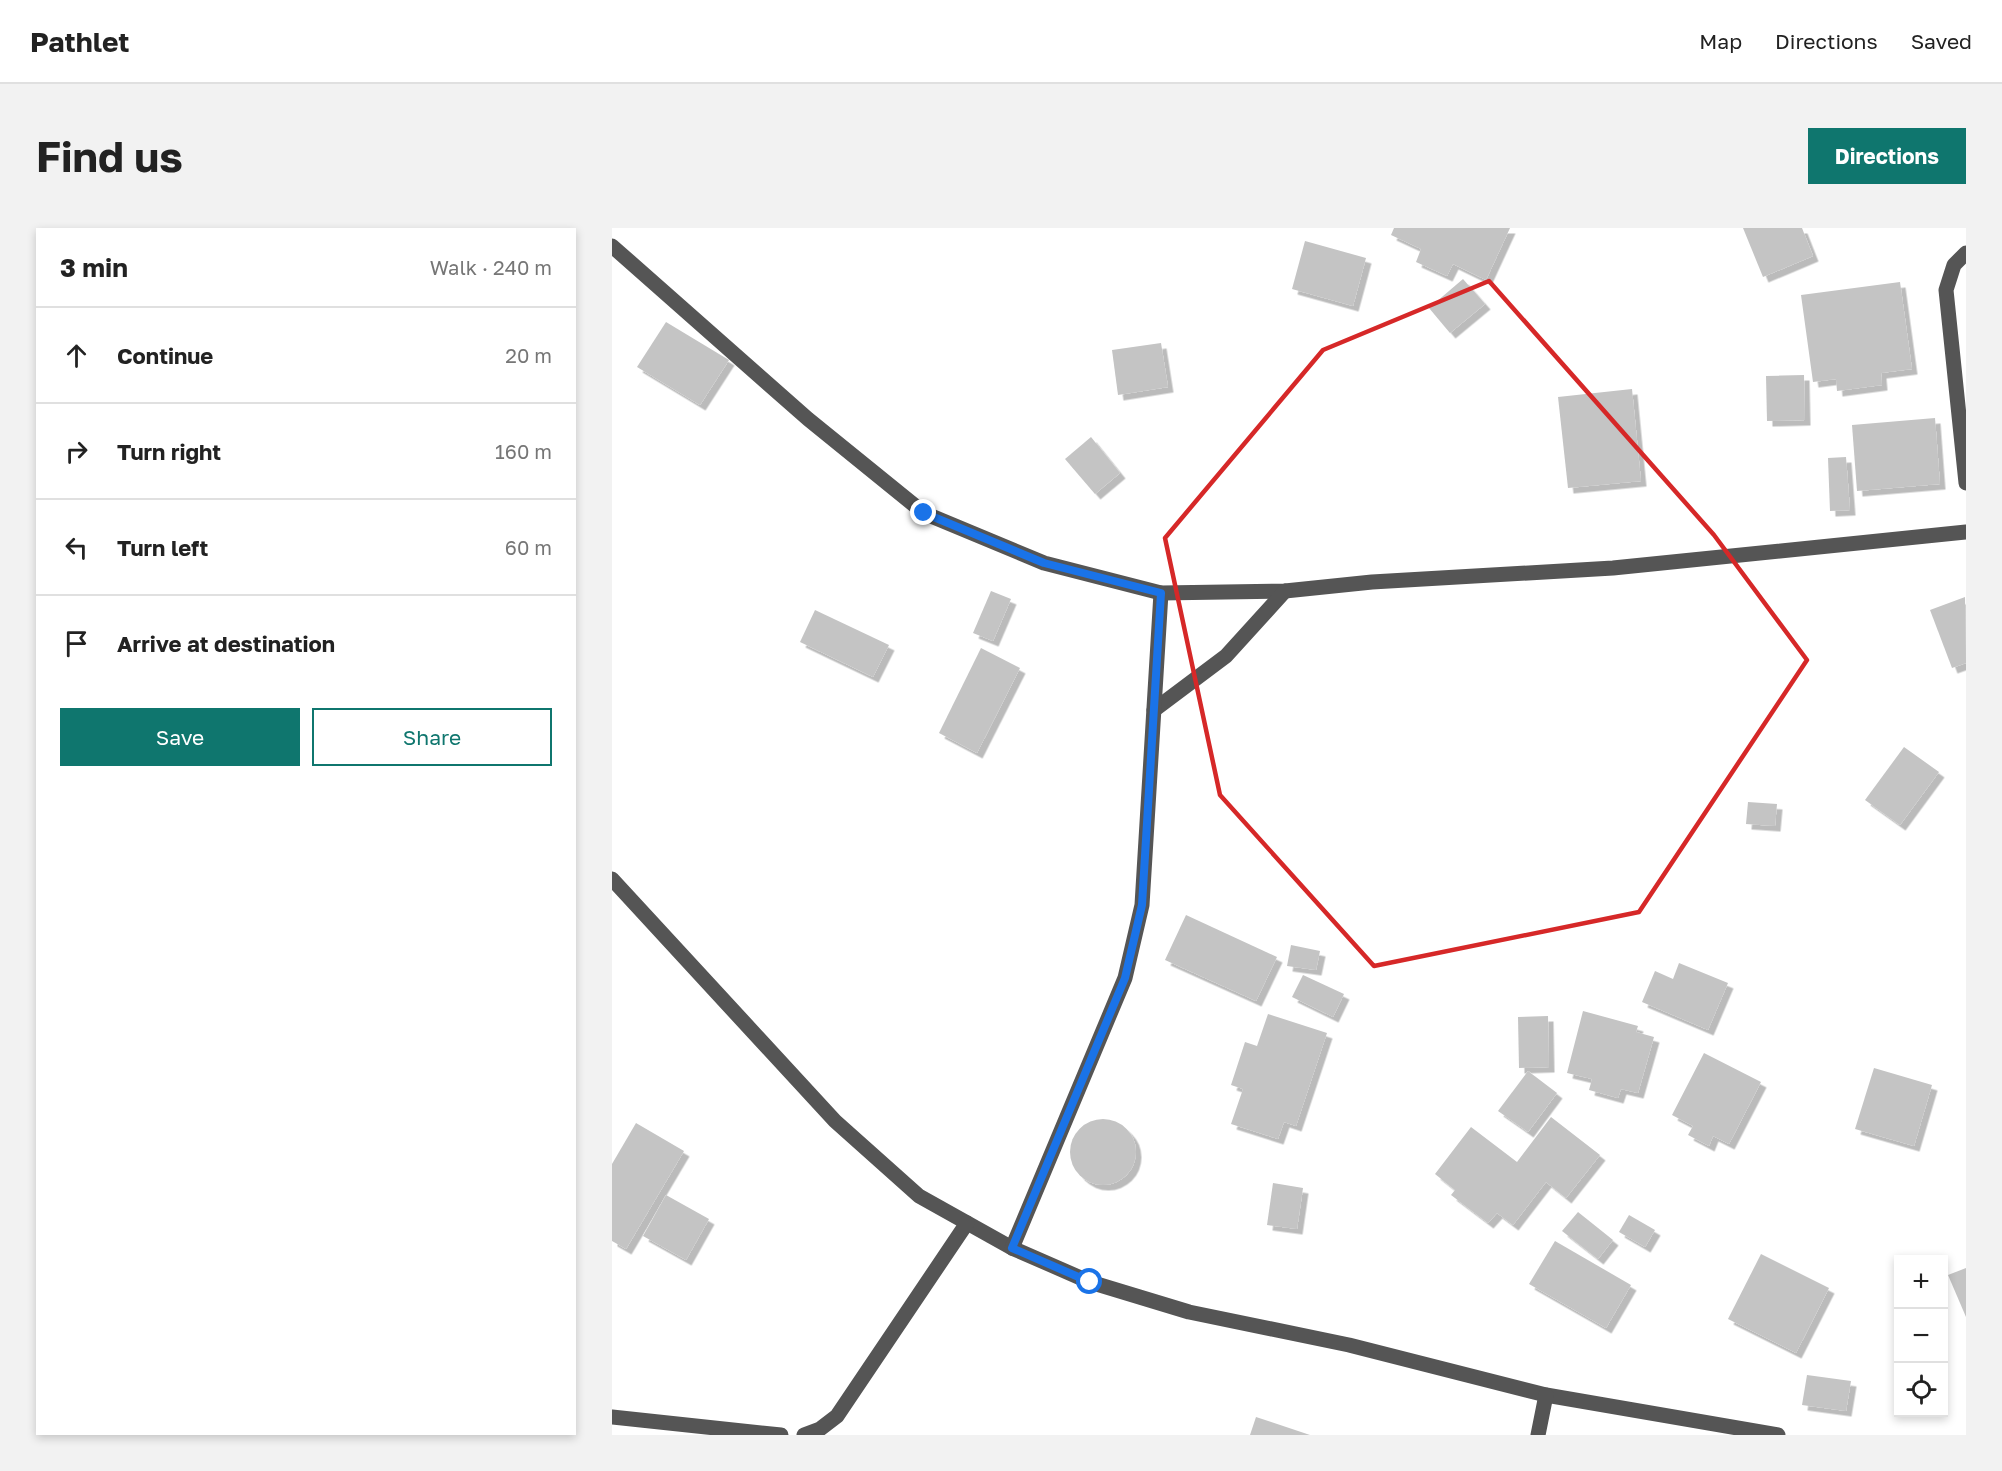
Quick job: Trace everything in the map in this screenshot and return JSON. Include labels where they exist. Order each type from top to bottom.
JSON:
[{"type":"street","points":[[612,246],[808,419],[924,513],[1044,563],[1161,593],[1285,591],[1372,582],[1613,568],[1966,532]]},
{"type":"street","points":[[1966,253],[1954,265],[1946,290],[1966,483]]},
{"type":"street","points":[[1154,710],[1226,656],[1285,591]]},
{"type":"street","points":[[1012,1248],[1125,978],[1142,905],[1161,593]]},
{"type":"street","points":[[612,879],[835,1121],[919,1196],[1012,1248],[1090,1282],[1189,1311],[1349,1346],[1546,1395],[1778,1435]]},
{"type":"street","points":[[804,1435],[820,1429],[837,1416],[967,1223]]},
{"type":"street","points":[[1538,1435],[1546,1395]]},
{"type":"street","points":[[612,1417],[781,1435]]},
{"type":"highlighted area","points":[[1489,281],[1714,535],[1807,660],[1639,912],[1374,966],[1220,795],[1165,538],[1323,350]]},
{"type":"building","points":[[1394,228],[1510,228],[1486,280],[1453,264],[1447,276],[1416,262],[1421,249],[1391,235]]},
{"type":"building","points":[[1743,228],[1802,228],[1813,256],[1763,277]]},
{"type":"building","points":[[1305,241],[1366,258],[1353,306],[1292,289]]},
{"type":"building","points":[[1463,279],[1485,304],[1450,333],[1429,308]]},
{"type":"building","points":[[1900,282],[1912,369],[1881,373],[1882,385],[1837,391],[1836,379],[1813,382],[1801,295]]},
{"type":"building","points":[[666,322],[729,360],[700,405],[637,367]]},
{"type":"building","points":[[1161,343],[1168,387],[1118,395],[1112,350]]},
{"type":"building","points":[[1804,375],[1805,420],[1767,421],[1766,376]]},
{"type":"building","points":[[1632,389],[1641,481],[1568,488],[1558,397]]},
{"type":"building","points":[[1935,418],[1940,484],[1857,491],[1852,425]]},
{"type":"building","points":[[1091,437],[1120,473],[1095,494],[1065,459]]},
{"type":"building","points":[[1846,457],[1850,510],[1830,511],[1828,458]]},
{"type":"building","points":[[991,591],[1011,599],[993,641],[973,633]]},
{"type":"building","points":[[1965,597],[1966,663],[1952,668],[1930,610]]},
{"type":"building","points":[[815,610],[889,645],[873,677],[800,642]]},
{"type":"building","points":[[981,648],[1020,668],[977,753],[939,733]]},
{"type":"building","points":[[1904,747],[1939,772],[1900,825],[1865,800]]},
{"type":"building","points":[[1748,802],[1777,804],[1775,826],[1746,824]]},
{"type":"building","points":[[1186,915],[1277,957],[1256,1001],[1165,960]]},
{"type":"building","points":[[1291,945],[1320,951],[1316,970],[1287,966]]},
{"type":"building","points":[[1679,963],[1728,983],[1708,1030],[1642,1002],[1655,971],[1673,979]]},
{"type":"building","points":[[1303,975],[1344,994],[1333,1017],[1292,997]]},
{"type":"building","points":[[1583,1011],[1638,1026],[1636,1032],[1654,1037],[1638,1093],[1621,1089],[1618,1098],[1589,1090],[1592,1079],[1567,1073]]},
{"type":"building","points":[[1268,1014],[1327,1033],[1296,1126],[1284,1122],[1278,1139],[1231,1124],[1243,1089],[1231,1085],[1245,1042],[1257,1046]]},
{"type":"building","points":[[1548,1016],[1549,1067],[1519,1068],[1518,1017]]},
{"type":"building","points":[[1704,1053],[1761,1082],[1729,1144],[1713,1136],[1709,1146],[1688,1135],[1693,1126],[1672,1115]]},
{"type":"building","points":[[1874,1068],[1932,1085],[1914,1146],[1855,1129]]},
{"type":"building","points":[[1528,1071],[1557,1093],[1528,1132],[1498,1111]]},
{"type":"building","points":[[1551,1117],[1600,1155],[1566,1198],[1546,1182],[1513,1225],[1497,1213],[1488,1223],[1451,1195],[1455,1190],[1435,1174],[1471,1127],[1517,1162]]},
{"type":"building","points":[[1096,1119],[1110,1119],[1122,1124],[1131,1133],[1136,1152],[1134,1165],[1127,1176],[1110,1185],[1096,1185],[1084,1180],[1075,1171],[1070,1159],[1070,1145],[1075,1133],[1084,1124]]},
{"type":"building","points":[[636,1123],[684,1151],[626,1249],[612,1241],[612,1164]]},
{"type":"building","points":[[1273,1183],[1303,1188],[1297,1229],[1267,1225]]},
{"type":"building","points":[[666,1195],[709,1219],[686,1260],[643,1236]]},
{"type":"building","points":[[1578,1212],[1613,1240],[1598,1259],[1562,1231]]},
{"type":"building","points":[[1629,1215],[1655,1230],[1645,1247],[1619,1232]]},
{"type":"building","points":[[1555,1241],[1631,1285],[1606,1328],[1529,1284]]},
{"type":"building","points":[[1761,1254],[1829,1288],[1796,1353],[1728,1319]]},
{"type":"building","points":[[1966,1268],[1966,1317],[1948,1275]]},
{"type":"building","points":[[1807,1375],[1851,1381],[1846,1411],[1802,1405]]},
{"type":"building","points":[[1256,1417],[1310,1435],[1250,1435]]},
{"type":"route","points":[[924,513],[1044,563],[1141,590],[1161,593],[1142,905],[1125,978],[1012,1248],[1090,1282]]}]
